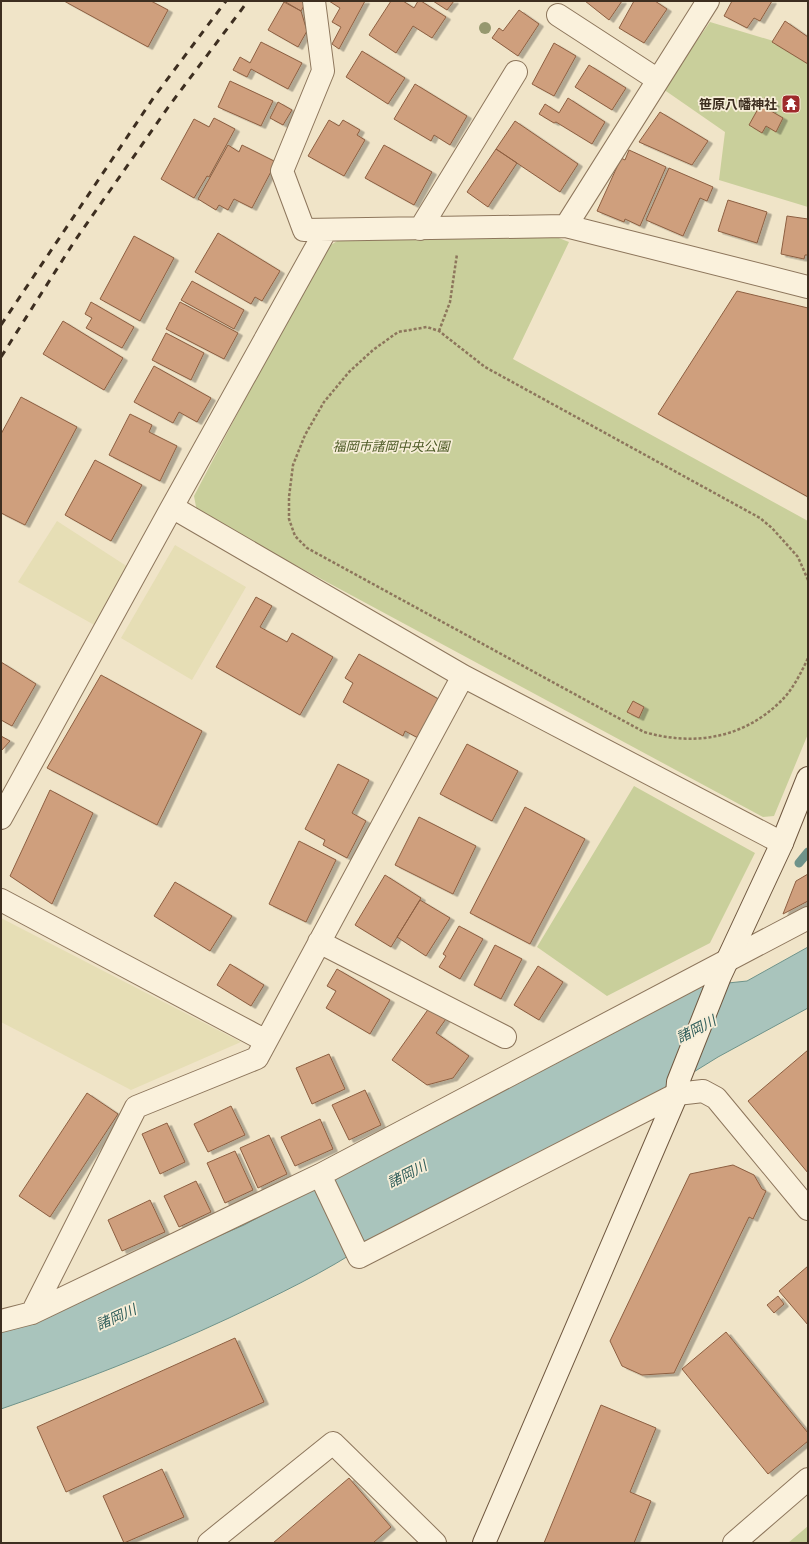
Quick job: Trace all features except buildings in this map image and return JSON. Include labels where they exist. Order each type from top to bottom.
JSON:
[{"type":"street","points":[[314,1],[323,71],[282,171],[304,230],[566,226],[808,287]]},
{"type":"street","points":[[566,226],[708,1]]},
{"type":"street","points":[[558,15],[658,80]]},
{"type":"street","points":[[420,229],[516,72]]},
{"type":"street","points":[[1,818],[326,230]]},
{"type":"street","points":[[172,508],[463,676],[782,843]]},
{"type":"street","points":[[32,1313],[136,1107],[256,1058],[463,676]]},
{"type":"street","points":[[484,1543],[677,1088],[723,968],[782,843],[808,778]]},
{"type":"street","points":[[1,900],[266,1041]]},
{"type":"street","points":[[1,1321],[32,1313],[320,1175],[723,968],[808,918]]},
{"type":"street","points":[[319,942],[506,1037]]},
{"type":"street","points":[[320,1177],[359,1257],[677,1088],[703,1091],[716,1098],[808,1209]]},
{"type":"street","points":[[209,1543],[333,1443],[435,1543]]},
{"type":"street","points":[[734,1543],[808,1478]]},
{"type":"path","points":[[439,331],[450,302],[457,251]]},
{"type":"path","points":[[808,580],[798,556],[772,528],[760,518],[485,368],[439,331],[427,327],[398,332],[373,350],[348,372],[324,402],[305,436],[294,465],[289,497],[289,519],[295,536],[307,548],[644,732],[682,740],[710,738],[738,730],[762,717],[781,702],[802,671],[808,658]]},
{"type":"shaded area","points":[[57,521],[128,567],[96,626],[18,582]]},
{"type":"shaded area","points":[[175,545],[246,587],[192,680],[121,638]]},
{"type":"shaded area","points":[[1,918],[241,1042],[131,1090],[1,1022]]},
{"type":"green space","points":[[710,22],[790,46],[808,61],[808,207],[719,180],[725,132],[663,89]]},
{"type":"green space","name":"福岡市諸岡中央公園","points":[[551,235],[569,242],[513,359],[808,521],[808,734],[774,816],[763,817],[197,512],[194,496],[324,249],[339,240]]},
{"type":"green space","points":[[634,786],[755,853],[710,943],[607,996],[537,947]]},
{"type":"green space","points":[[808,1526],[808,1543],[788,1543]]},
{"type":"water","name":"諸岡川","points":[[808,947],[808,1008],[718,1057],[650,1099],[370,1242],[319,1273],[229,1318],[116,1366],[1,1409],[1,1322],[86,1293],[244,1225],[690,987],[747,981]]},
{"type":"waterway","points":[[799,863],[808,852]]},
{"type":"railway","points":[[1,325],[154,97],[226,1]]},
{"type":"railway","points":[[1,357],[74,242],[169,106],[248,1]]},
{"type":"place","name":"笹原八幡神社","points":[[791,104]]}]
